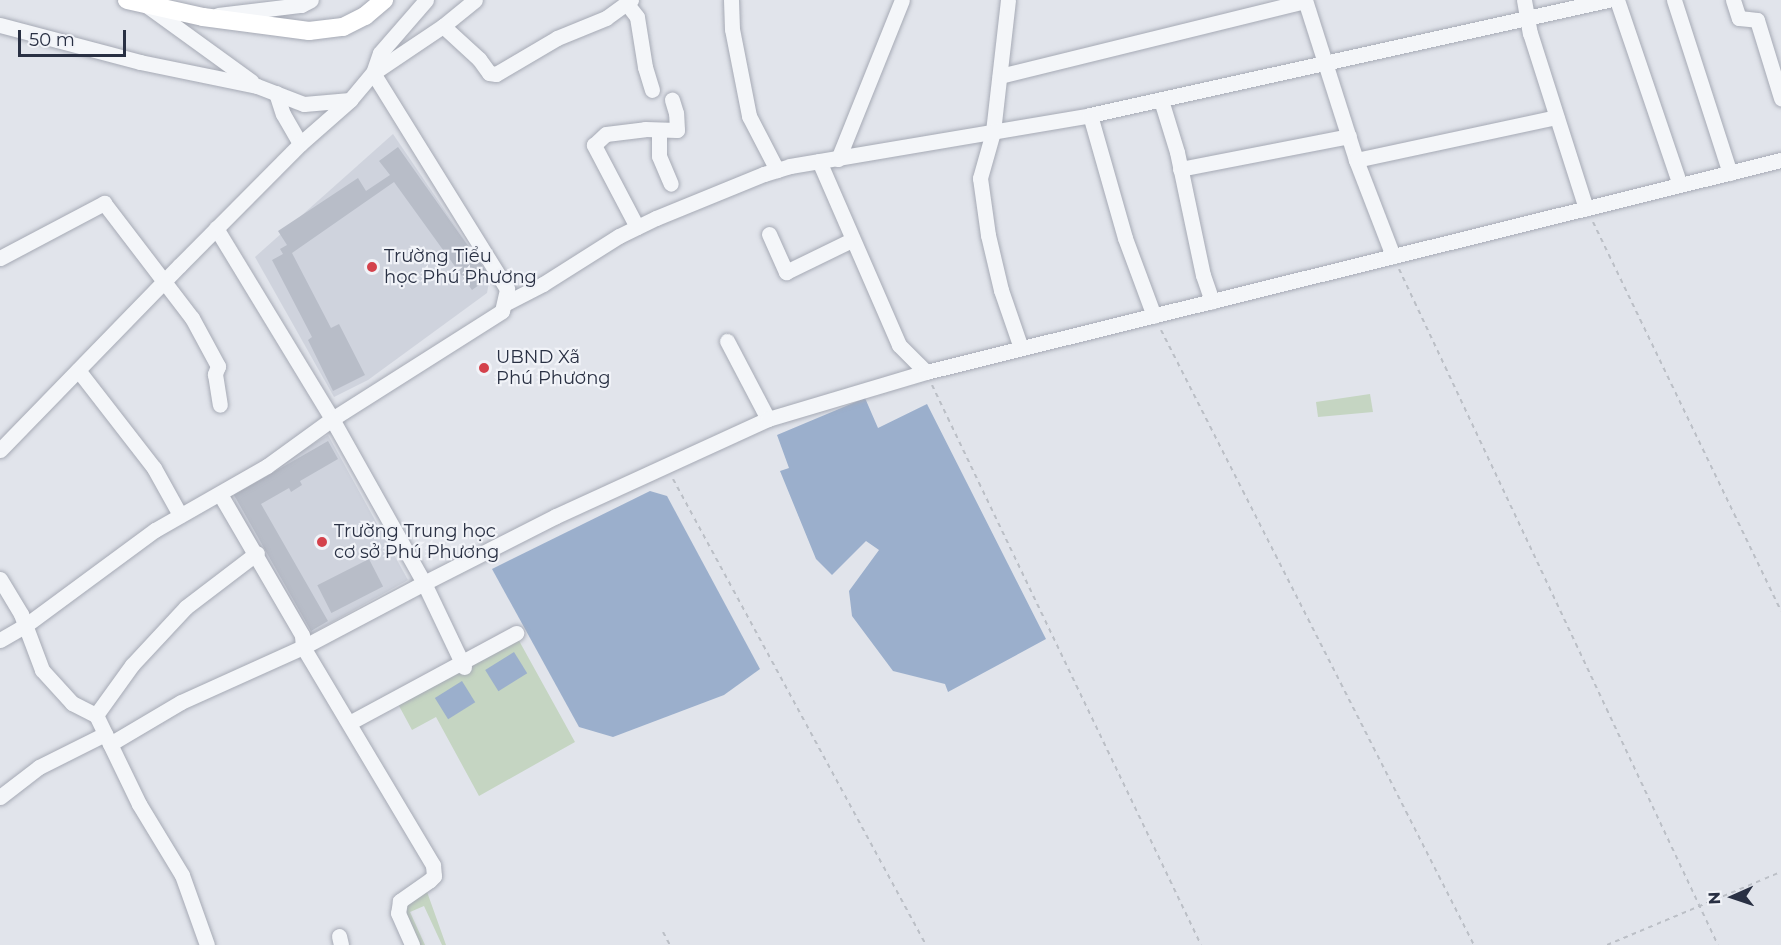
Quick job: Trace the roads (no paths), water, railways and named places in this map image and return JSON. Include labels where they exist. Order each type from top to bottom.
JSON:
[{"type":"main road","points":[[136,2],[203,17],[282,29],[328,31],[365,16],[384,0]]},
{"type":"street","points":[[203,17],[301,4],[311,0]]},
{"type":"street","points":[[373,73],[380,53],[426,0]]},
{"type":"street","points":[[0,450],[300,144],[350,100],[373,73],[443,26],[475,0]]},
{"type":"street","points":[[731,0],[732,29],[749,116],[777,170]]},
{"type":"street","points":[[838,159],[902,0]]},
{"type":"street","points":[[1008,0],[993,132],[980,178],[981,194],[1001,290],[1021,348]]},
{"type":"street","points":[[1000,76],[1305,0],[1356,160],[1393,256]]},
{"type":"street","points":[[1524,0],[1527,18],[1556,117],[1587,208]]},
{"type":"street","points":[[506,303],[543,284],[637,227],[777,170],[1090,115],[1608,0]]},
{"type":"street","points":[[1617,0],[1680,185]]},
{"type":"street","points":[[1674,0],[1730,173]]},
{"type":"street","points":[[1733,0],[1739,18],[1757,20],[1781,98]]},
{"type":"street","points":[[136,2],[257,86]]},
{"type":"street","points":[[443,26],[478,59],[489,73],[496,74],[549,42],[606,18],[629,2],[637,17],[645,67],[652,90]]},
{"type":"street","points":[[0,25],[140,62],[257,86],[304,104],[350,100]]},
{"type":"street","points":[[0,640],[26,625],[155,530],[267,466],[332,419],[502,310],[506,303],[507,289],[373,73]]},
{"type":"street","points":[[276,93],[283,114],[300,144]]},
{"type":"street","points":[[637,227],[594,145],[606,134],[645,129],[659,132],[678,129],[672,100]]},
{"type":"street","points":[[1161,100],[1180,169],[1203,275],[1212,301]]},
{"type":"street","points":[[1090,115],[1125,238],[1154,316]]},
{"type":"street","points":[[1356,160],[1556,117]]},
{"type":"street","points":[[659,132],[659,156],[671,184]]},
{"type":"street","points":[[1180,169],[1349,136]]},
{"type":"street","points":[[0,797],[39,767],[108,739],[182,702],[303,647],[556,516],[768,419],[926,372],[1781,160]]},
{"type":"street","points":[[819,161],[899,345],[926,372]]},
{"type":"street","points":[[0,258],[104,203],[192,318],[218,366],[215,374],[220,405]]},
{"type":"street","points":[[216,228],[332,419],[424,583],[463,665]]},
{"type":"street","points":[[769,234],[786,272],[852,240]]},
{"type":"street","points":[[727,341],[768,419]]},
{"type":"street","points":[[78,370],[154,468],[180,515]]},
{"type":"street","points":[[220,494],[257,553],[302,635],[303,647],[432,861],[435,871],[430,880],[400,901],[400,943],[398,945]]},
{"type":"street","points":[[96,715],[132,665],[186,607],[257,553]]},
{"type":"street","points":[[0,579],[26,625],[42,670],[72,703],[96,715],[139,804],[182,875],[207,945]]},
{"type":"street","points":[[350,723],[463,665],[516,633]]},
{"type":"street","points":[[400,917],[412,945]]},
{"type":"water","points":[[865,398],[878,428],[927,404],[1046,639],[948,692],[945,684],[893,671],[852,616],[849,591],[879,550],[866,541],[832,575],[816,559],[780,471],[789,468],[777,435]]},
{"type":"water","points":[[650,491],[667,496],[760,669],[724,695],[613,737],[579,727],[492,569]]},
{"type":"water","points":[[514,652],[527,673],[498,691],[485,670]]},
{"type":"water","points":[[462,681],[475,702],[448,719],[435,698]]},
{"type":"place","name":"Trường Tiểu học Phú Phương","points":[[372,267]]},
{"type":"place","name":"UBND Xã Phú Phương","points":[[484,368]]},
{"type":"place","name":"Trường Trung học cơ sở Phú Phương","points":[[322,542]]}]
